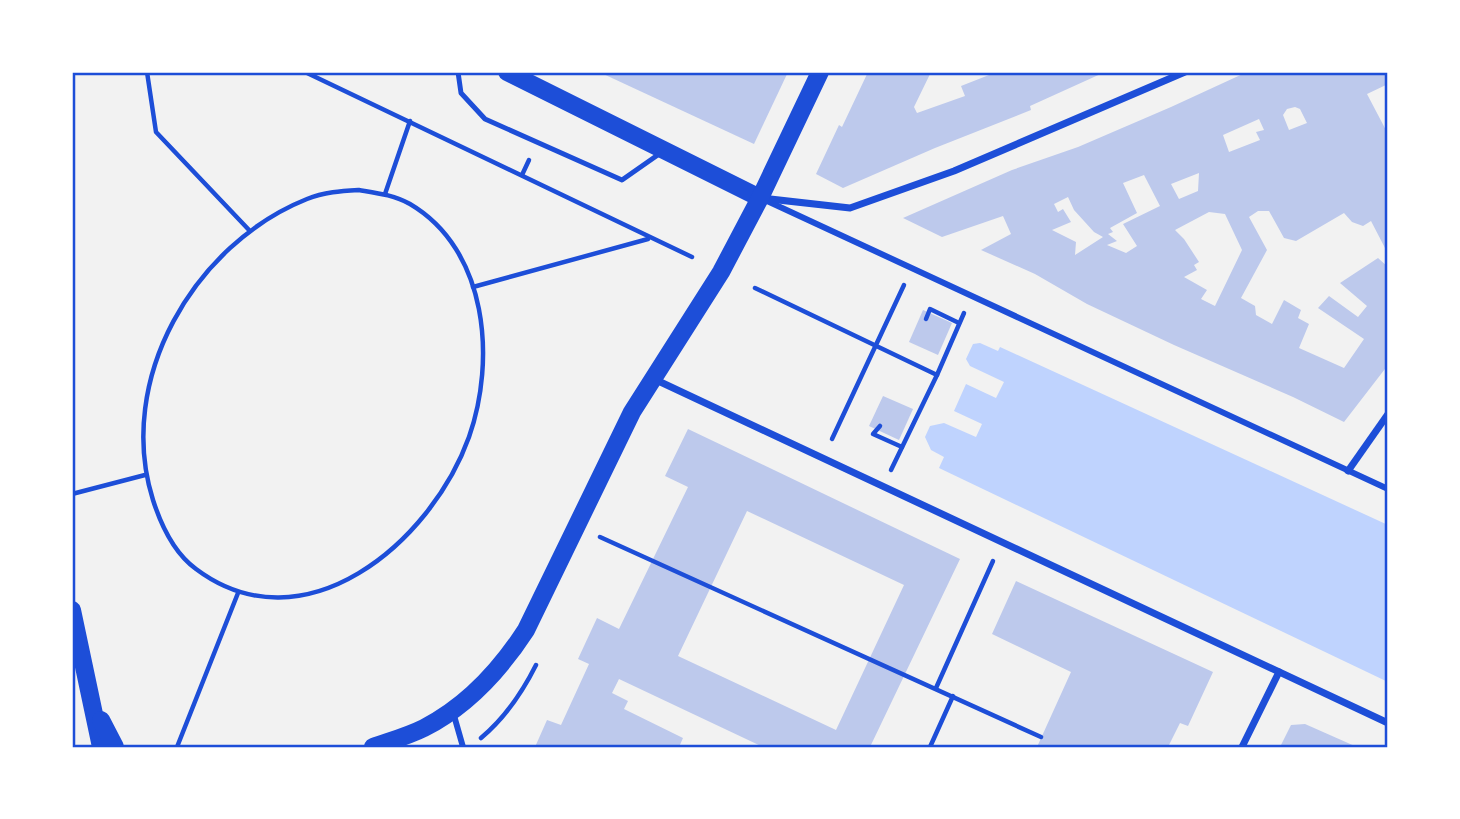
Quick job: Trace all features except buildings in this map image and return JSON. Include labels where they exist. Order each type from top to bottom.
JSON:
[{"type":"main road","points":[[507,72],[760,198]]},
{"type":"main road","points":[[373,747],[423,728],[452,710],[481,687],[507,659],[526,630],[632,412],[721,272],[760,198],[820,72]]},
{"type":"main road","points":[[72,610],[101,747]]},
{"type":"main road","points":[[92,702],[116,747]]},
{"type":"street","points":[[760,198],[850,208],[954,171],[1185,72]]},
{"type":"street","points":[[760,198],[1388,489]]},
{"type":"street","points":[[652,379],[1388,723]]},
{"type":"street","points":[[1348,471],[1388,415]]},
{"type":"street","points":[[1242,747],[1279,672]]},
{"type":"street","points":[[452,710],[463,747]]},
{"type":"lane","points":[[458,72],[461,93],[485,119],[622,180],[665,150]]},
{"type":"path","points":[[147,72],[156,132],[249,230]]},
{"type":"path","points":[[305,72],[692,257]]},
{"type":"path","points":[[385,194],[410,121]]},
{"type":"path","points":[[359,190],[385,194],[409,204],[435,222],[465,263],[473,287],[483,343],[482,377],[468,439],[447,481],[425,514],[398,545],[369,567],[341,583],[309,595],[284,599],[238,593],[207,578],[171,541],[158,516],[145,475],[144,416],[152,377],[168,332],[204,274],[249,230],[309,198],[359,190]]},
{"type":"path","points":[[473,287],[649,238]]},
{"type":"path","points":[[823,458],[912,269]]},
{"type":"path","points":[[755,289],[937,375]]},
{"type":"path","points":[[883,486],[937,375],[971,296]]},
{"type":"path","points":[[926,319],[930,309],[959,323]]},
{"type":"path","points":[[880,426],[873,434],[902,447]]},
{"type":"path","points":[[72,494],[145,475]]},
{"type":"path","points":[[577,527],[1041,737]]},
{"type":"path","points":[[936,688],[1002,542]]},
{"type":"path","points":[[177,747],[238,593]]},
{"type":"path","points":[[930,747],[953,696]]},
{"type":"water","points":[[980,343],[998,351],[1000,347],[1388,525],[1388,682],[939,468],[944,457],[931,450],[925,437],[930,426],[944,423],[976,437],[982,424],[954,411],[966,384],[996,398],[1004,382],[970,366],[966,359],[973,344]]}]
